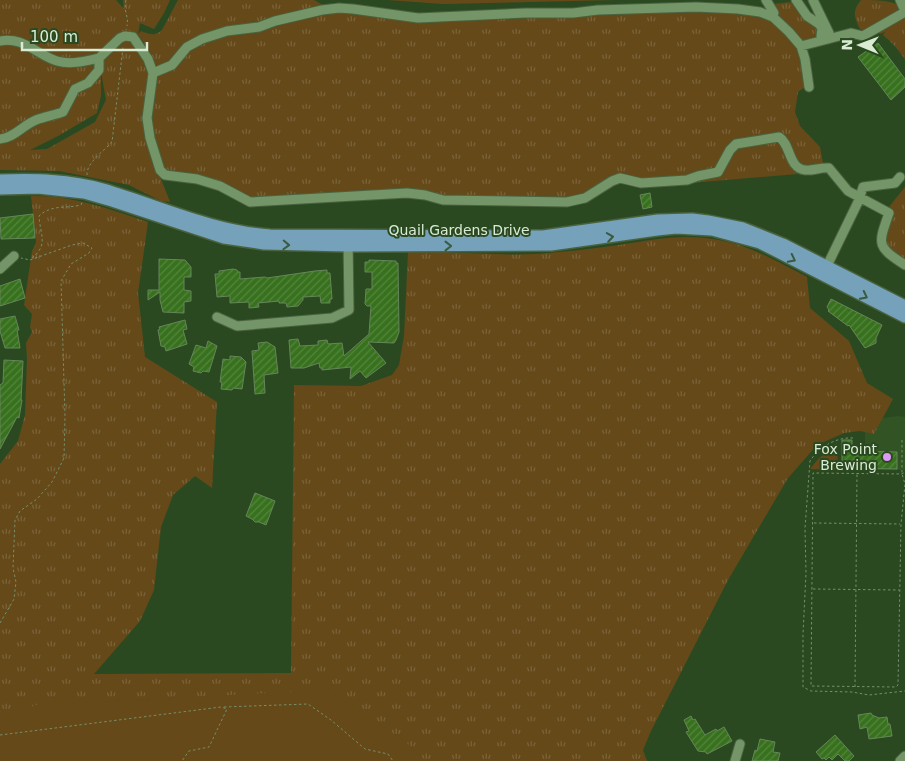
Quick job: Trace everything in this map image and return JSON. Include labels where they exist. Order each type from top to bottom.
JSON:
[{"type":"main road","name":"Quail Gardens Drive","points":[[0,180],[38,179],[86,185],[217,226],[253,234],[348,241],[550,245],[657,230],[692,228],[712,230],[760,243],[905,306]]},
{"type":"main road","name":"Quail Gardens Drive","points":[[0,190],[38,188],[84,194],[112,201],[224,238],[246,242],[286,245],[348,241]]},
{"type":"main road","name":"Quail Gardens Drive","points":[[825,270],[905,316]]},
{"type":"street","points":[[766,0],[774,13],[773,18]]},
{"type":"street","points":[[796,0],[807,16],[819,24],[822,28],[821,36],[826,39]]},
{"type":"street","points":[[813,0],[829,34],[826,39]]},
{"type":"street","points":[[801,46],[851,33],[863,36],[905,11],[900,0]]},
{"type":"street","points":[[153,73],[172,65],[187,47],[202,39],[232,30],[259,27],[308,13],[339,8],[384,12],[418,18],[696,7],[760,12],[773,18],[801,46],[809,87]]},
{"type":"street","points":[[0,40],[16,40],[48,57],[72,63],[99,58],[120,38],[125,36],[133,37],[148,59],[153,73],[147,118],[150,138],[160,170],[165,175],[196,179],[220,186],[250,202],[407,193],[443,200],[567,202],[586,198],[620,178],[641,183],[687,180],[718,172],[730,150],[736,144],[779,137],[783,139],[792,161],[798,167],[805,170],[829,168],[848,191],[889,213],[881,235],[881,245],[884,250],[905,264]]},
{"type":"street","points":[[0,139],[14,134],[34,120],[63,112],[75,89],[88,83],[99,70],[99,58]]},
{"type":"street","points":[[825,270],[860,198],[863,187],[895,183],[900,177]]},
{"type":"street","points":[[216,317],[237,326],[332,318],[349,310],[348,241]]},
{"type":"street","points":[[0,269],[14,256]]},
{"type":"street","points":[[735,761],[740,744]]},
{"type":"street","points":[[900,761],[905,756]]},
{"type":"path","points":[[88,178],[87,170],[92,161],[112,142],[128,20],[124,8],[126,0]]},
{"type":"path","points":[[0,623],[14,598],[16,582],[13,568],[15,520],[20,511],[37,499],[52,482],[64,458],[65,399],[60,281],[71,264],[89,253],[92,248],[83,243],[72,245],[30,260],[40,252],[44,242],[38,216],[46,209],[81,205],[83,198]]},
{"type":"path","points":[[853,438],[836,440],[822,447],[814,453],[810,461],[804,528],[806,573],[803,634],[804,687],[811,692],[852,692],[868,695],[905,691]]},
{"type":"path","points":[[902,440],[902,474],[905,484],[901,524],[898,685],[896,687],[811,686],[813,472],[902,474],[905,472]]},
{"type":"path","points":[[855,687],[857,473]]},
{"type":"path","points":[[813,523],[901,524]]},
{"type":"path","points":[[812,589],[900,590]]},
{"type":"path","points":[[0,735],[221,707],[308,704],[331,720],[365,749],[388,754],[394,761]]},
{"type":"path","points":[[182,761],[190,750],[209,747],[227,709],[221,707]]},
{"type":"shaded area","points":[[905,417],[905,470],[876,470],[876,450],[865,449],[865,432],[874,432],[875,419]]},
{"type":"green space","points":[[0,0],[116,0],[124,9],[123,0],[170,0],[154,29],[140,23],[138,34],[141,31],[154,34],[162,30],[178,0],[314,0],[327,11],[355,12],[420,22],[688,11],[748,14],[774,23],[786,33],[795,45],[802,63],[805,87],[798,92],[795,112],[800,126],[820,147],[823,163],[807,175],[797,174],[654,186],[621,179],[569,199],[348,193],[253,199],[172,174],[163,169],[151,117],[156,67],[152,55],[138,35],[136,40],[145,60],[151,81],[144,108],[150,151],[170,202],[161,201],[129,185],[59,171],[0,170]],"holes":[[[101,72],[106,100],[95,122],[47,149],[30,150],[97,113],[101,96]]]},
{"type":"green space","points":[[388,0],[615,0],[443,4]]},
{"type":"green space","points":[[861,0],[896,4],[899,6],[898,11],[864,31],[860,29],[855,14],[856,7]]},
{"type":"green space","points":[[792,2],[820,30],[819,35],[802,42],[779,18],[773,4]]},
{"type":"green space","points":[[905,17],[905,59],[889,40],[877,32]]},
{"type":"green space","points":[[905,187],[905,259],[884,247],[893,211],[889,207]]},
{"type":"green space","points":[[31,196],[76,200],[148,222],[138,293],[145,357],[217,402],[212,488],[195,476],[173,495],[161,527],[154,590],[140,621],[94,674],[291,673],[294,385],[361,386],[392,375],[399,365],[404,336],[408,252],[536,254],[687,237],[714,239],[739,245],[769,257],[807,277],[810,308],[849,341],[867,383],[893,399],[874,434],[860,431],[844,433],[817,445],[788,478],[728,580],[651,731],[643,750],[647,761],[0,761],[0,464],[18,441],[25,415],[26,343],[32,332],[30,327],[32,314],[24,305],[32,251],[36,242]]},
{"type":"green space","points":[[837,443],[838,470],[810,469],[818,459]]},
{"type":"green space","points":[[328,690],[406,742],[426,761],[0,761],[0,723],[35,705]]},
{"type":"building","points":[[878,43],[905,79],[905,87],[891,100],[858,57]]},
{"type":"building","points":[[650,193],[652,207],[643,209],[640,195]]},
{"type":"building","points":[[33,214],[35,238],[1,239],[0,218]]},
{"type":"building","points":[[159,259],[185,260],[191,267],[191,277],[184,277],[184,290],[191,291],[191,301],[184,302],[184,313],[163,312],[160,292],[148,300],[148,290],[159,290]]},
{"type":"building","points":[[369,260],[396,261],[398,263],[399,332],[396,340],[394,343],[368,342],[386,363],[366,378],[360,371],[350,379],[351,367],[322,370],[319,363],[304,368],[291,368],[289,340],[298,339],[300,346],[318,345],[318,341],[327,340],[328,344],[342,343],[344,356],[369,334],[371,306],[365,304],[366,289],[372,289],[372,272],[365,272],[365,262],[369,262]]},
{"type":"building","points":[[233,269],[240,272],[240,279],[267,278],[327,270],[327,273],[330,273],[332,299],[330,299],[330,303],[321,303],[320,296],[303,297],[298,306],[287,307],[286,303],[279,303],[279,301],[258,303],[259,307],[249,308],[249,302],[230,303],[230,296],[217,297],[215,274],[219,274],[219,271]]},
{"type":"building","points":[[20,279],[25,298],[0,306],[0,286]]},
{"type":"building","points":[[831,299],[882,325],[876,338],[876,343],[865,348],[849,325],[828,311],[827,307]]},
{"type":"building","points":[[15,316],[19,330],[17,330],[20,348],[5,348],[0,331],[0,319]]},
{"type":"building","points":[[185,320],[187,329],[183,330],[187,344],[166,351],[165,347],[161,346],[159,327]]},
{"type":"building","points":[[208,341],[217,346],[209,372],[193,371],[194,367],[189,364],[196,345],[206,348]]},
{"type":"building","points":[[267,342],[275,347],[278,373],[264,375],[265,393],[255,394],[252,351],[259,350],[258,343]]},
{"type":"building","points":[[230,356],[241,357],[246,362],[242,389],[221,389],[223,359],[230,360]]},
{"type":"building","points":[[4,360],[23,361],[22,400],[19,418],[17,417],[0,449],[0,385],[3,383]]},
{"type":"building","points":[[842,440],[852,440],[852,451],[897,452],[897,469],[842,468]]},
{"type":"building","points":[[255,493],[275,501],[266,525],[255,522],[246,516]]},
{"type":"building","points":[[871,713],[879,718],[887,717],[892,736],[869,739],[867,727],[860,729],[858,715]]},
{"type":"building","points":[[691,716],[705,735],[724,727],[732,741],[707,754],[706,752],[698,751],[686,732],[689,731],[684,720]]},
{"type":"building","points":[[835,735],[854,756],[849,761],[845,761],[838,754],[832,760],[829,757],[826,760],[822,759],[816,752]]},
{"type":"building","points":[[760,739],[775,742],[773,752],[780,753],[778,761],[752,761]]},
{"type":"place","name":"Fox Point Brewing","points":[[887,457]]}]
